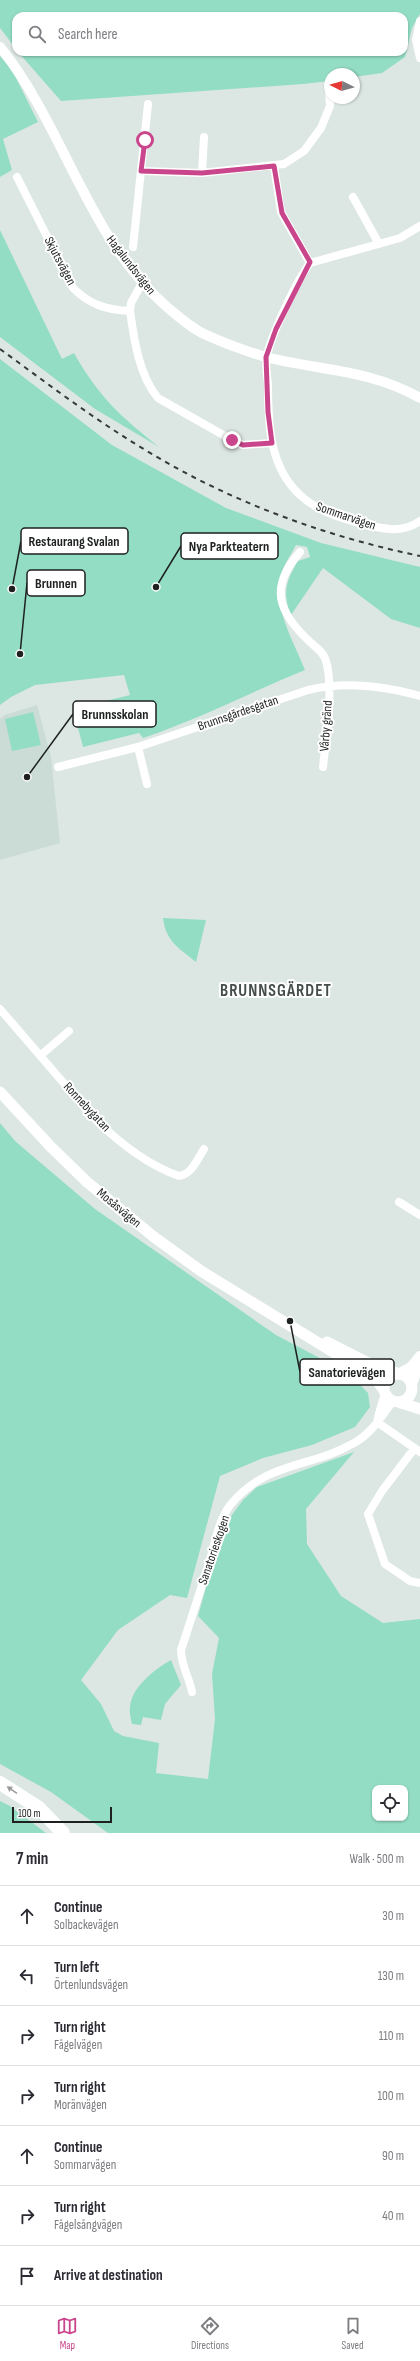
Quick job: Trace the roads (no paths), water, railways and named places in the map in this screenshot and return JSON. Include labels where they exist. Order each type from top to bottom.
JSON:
[{"type":"highway","points":[[0,1783],[39,1808],[62,1833]]},
{"type":"main road","name":"Mosåsvägen","points":[[0,1092],[51,1147],[114,1205],[154,1237],[201,1271],[340,1353],[374,1377],[384,1391]]},
{"type":"main road","name":"Mosåsvägen","points":[[340,1353],[399,1373]]},
{"type":"main road","points":[[420,1397],[408,1378],[399,1373],[388,1377],[384,1391],[396,1401],[420,1409]]},
{"type":"main road","points":[[396,1401],[408,1397],[412,1386]]},
{"type":"street","points":[[420,21],[416,40],[420,58]]},
{"type":"street","name":"Hagalundsvägen","points":[[0,47],[26,85],[100,225],[142,283],[180,318],[202,333],[266,357],[383,380],[420,398]]},
{"type":"street","points":[[133,247],[148,104]]},
{"type":"street","points":[[141,171],[202,173],[274,166],[294,159],[314,139],[327,116],[330,104]]},
{"type":"street","points":[[202,173],[204,137]]},
{"type":"street","points":[[274,166],[282,213],[310,262]]},
{"type":"street","name":"Skjutsvägen","points":[[17,177],[73,288],[83,298],[99,306],[130,311]]},
{"type":"street","points":[[353,197],[379,244]]},
{"type":"street","points":[[266,357],[276,329],[310,262],[400,238],[420,226]]},
{"type":"street","points":[[142,283],[132,303],[130,311],[145,378],[158,398],[238,442],[252,445],[272,443]]},
{"type":"street","name":"Sommarvägen","points":[[266,357],[268,412],[272,443],[286,478],[302,497],[324,511],[386,530],[401,530],[420,521]]},
{"type":"street","name":"Vårby gränd","points":[[300,552],[292,561],[283,579],[282,605],[292,624],[322,652],[326,659],[328,707],[323,767]]},
{"type":"street","name":"Brunnsgärdesgatan","points":[[58,767],[138,748],[301,692],[328,685],[358,684],[378,686],[420,696]]},
{"type":"street","points":[[138,748],[147,784]]},
{"type":"street","name":"Ronnebygatan","points":[[0,1009],[104,1128],[138,1153],[171,1174],[179,1176],[185,1175],[204,1149]]},
{"type":"street","points":[[41,1055],[68,1030]]},
{"type":"street","points":[[399,1202],[420,1215]]},
{"type":"street","points":[[399,1373],[412,1367],[420,1356]]},
{"type":"street","points":[[412,1386],[420,1363]]},
{"type":"street","points":[[384,1391],[377,1422],[417,1450],[382,1491],[368,1514],[385,1564],[410,1581],[420,1583]]},
{"type":"street","name":"Sanatorieskogen","points":[[192,1692],[190,1678],[181,1662],[181,1650],[217,1535],[230,1505],[261,1478],[288,1466],[337,1452],[366,1435],[396,1401]]},
{"type":"railway","points":[[0,349],[72,402],[109,427],[147,451],[212,486],[279,515],[314,527],[384,548],[420,556]]},
{"type":"place","name":"Nya Parkteatern","points":[[156,587]]},
{"type":"place","name":"Restaurang Svalan","points":[[12,589]]},
{"type":"place","name":"Brunnen","points":[[20,654]]},
{"type":"place","name":"Brunnsskolan","points":[[27,777]]},
{"type":"place","name":"Sanatorievägen","points":[[290,1321]]},
{"type":"district","name":"BRUNNSGÄRDET","points":[[276,991]]}]
